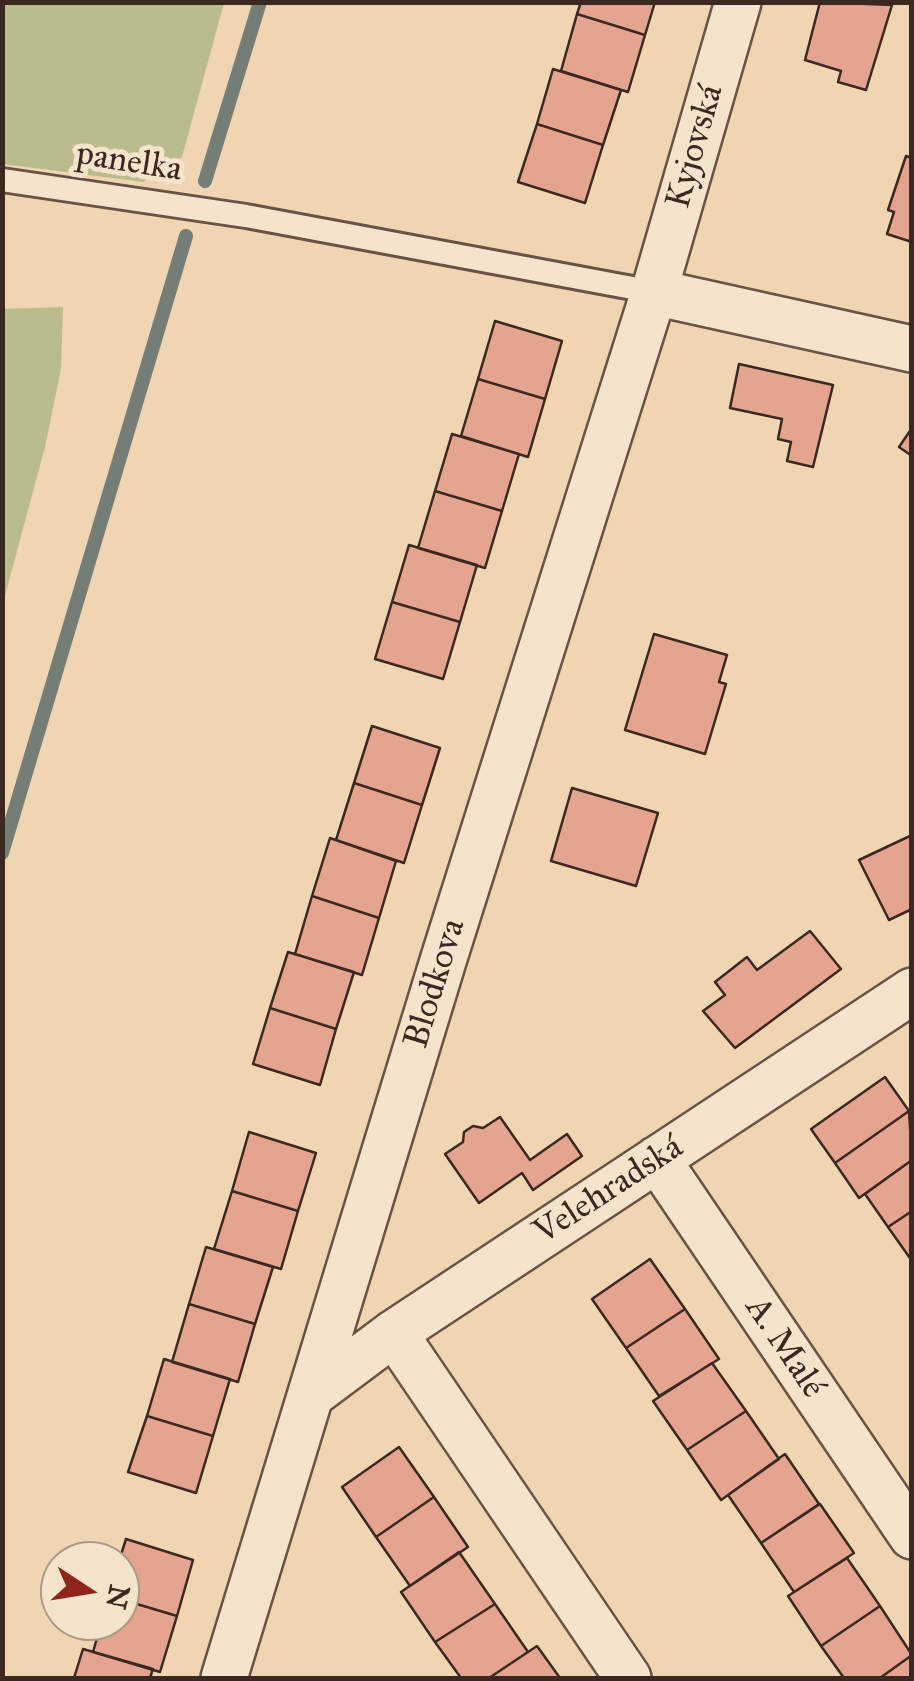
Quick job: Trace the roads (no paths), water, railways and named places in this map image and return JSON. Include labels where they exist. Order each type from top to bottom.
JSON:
[{"type":"street","name":"Kyjovská","points":[[654,292],[738,2]]},
{"type":"street","points":[[654,292],[912,349]]},
{"type":"street","name":"Blodkova","points":[[224,1678],[654,292]]},
{"type":"street","name":"Velehradská","points":[[311,1395],[394,1333],[912,991]]},
{"type":"street","name":"A. Malé","points":[[658,1159],[912,1536]]},
{"type":"street","points":[[394,1333],[628,1678]]},
{"type":"lane","name":"panelka","points":[[2,180],[246,216],[654,292]]},
{"type":"waterway","points":[[205,181],[260,2]]},
{"type":"waterway","points":[[2,853],[186,236]]}]
